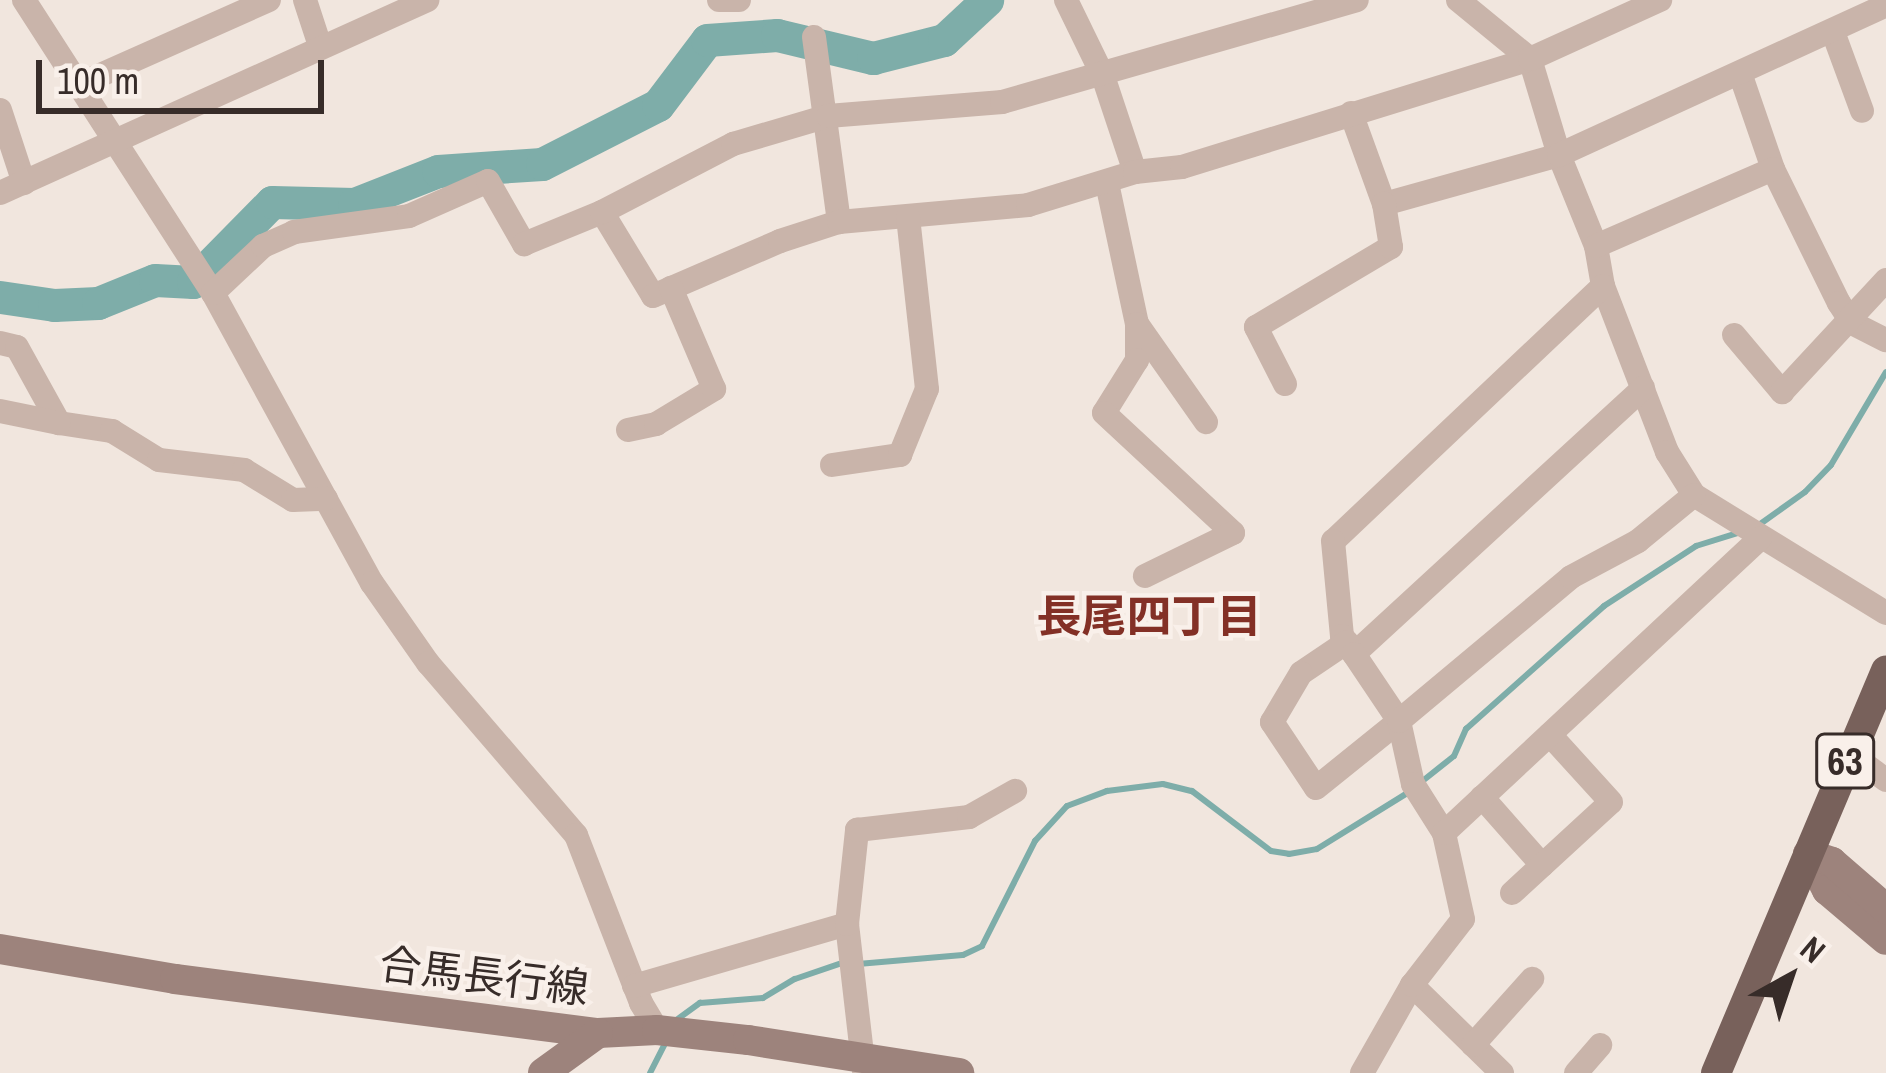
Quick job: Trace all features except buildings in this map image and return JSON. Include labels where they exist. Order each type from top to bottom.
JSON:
[{"type":"main road","name":"63","points":[[1717,1073],[1886,670]]},
{"type":"main road","points":[[1808,854],[1832,862],[1886,909]]},
{"type":"main road","points":[[1808,854],[1827,890],[1886,940]]},
{"type":"main road","name":"合馬長行線","points":[[0,949],[175,980],[598,1033],[657,1030],[862,1064],[959,1073]]},
{"type":"main road","points":[[542,1073],[598,1033]]},
{"type":"street","points":[[24,0],[213,293],[372,583],[428,663],[577,835],[634,986],[657,1030]]},
{"type":"street","points":[[78,85],[269,0]]},
{"type":"street","points":[[305,0],[320,46]]},
{"type":"street","points":[[0,193],[427,0]]},
{"type":"street","points":[[718,0],[739,0]]},
{"type":"street","points":[[1066,0],[1103,76],[1136,172]]},
{"type":"street","points":[[213,293],[263,246],[294,232],[409,215],[488,181],[524,244],[602,212],[733,144],[828,116],[1002,102],[1357,0]]},
{"type":"street","points":[[1457,0],[1530,59],[1559,155],[1596,246],[1603,286],[1667,452],[1694,495],[1886,613]]},
{"type":"street","points":[[602,212],[652,296],[780,241],[839,222],[1028,205],[1136,172],[1182,167],[1530,59],[1660,0]]},
{"type":"street","points":[[1384,205],[1559,155],[1741,76],[1886,5]]},
{"type":"street","points":[[1833,32],[1862,111]]},
{"type":"street","points":[[814,38],[839,222]]},
{"type":"street","points":[[1741,76],[1772,169],[1852,322],[1886,340]]},
{"type":"street","points":[[0,110],[24,182]]},
{"type":"street","points":[[1285,385],[1256,327],[1391,248],[1384,205],[1351,113]]},
{"type":"street","points":[[1596,246],[1772,169]]},
{"type":"street","points":[[1107,183],[1138,324],[1137,360],[1104,413],[1233,533],[1145,575]]},
{"type":"street","points":[[832,465],[900,455],[927,389],[908,217]]},
{"type":"street","points":[[1734,335],[1782,392],[1852,322],[1886,280]]},
{"type":"street","points":[[1362,1073],[1412,985],[1463,919],[1444,832],[1413,784],[1399,721],[1351,648],[1333,542],[1603,286]]},
{"type":"street","points":[[628,430],[656,424],[714,388],[671,289]]},
{"type":"street","points":[[1138,324],[1206,422]]},
{"type":"street","points":[[0,343],[17,347],[59,422]]},
{"type":"street","points":[[1643,388],[1351,648],[1300,673],[1272,722],[1316,788],[1570,577],[1638,541],[1694,495]]},
{"type":"street","points":[[0,411],[112,431],[159,460],[244,470],[293,500],[326,499]]},
{"type":"street","points":[[1444,832],[1760,538]]},
{"type":"street","points":[[1512,893],[1611,802],[1550,735]]},
{"type":"street","points":[[1849,753],[1886,780]]},
{"type":"street","points":[[862,1064],[847,924],[857,830],[969,817],[1015,791]]},
{"type":"street","points":[[1482,797],[1542,865]]},
{"type":"street","points":[[634,986],[847,924]]},
{"type":"street","points":[[1473,1045],[1532,979]]},
{"type":"street","points":[[1412,985],[1502,1073]]},
{"type":"street","points":[[1576,1073],[1600,1045]]},
{"type":"waterway","points":[[0,297],[54,305],[98,303],[155,280],[193,282],[272,202],[354,204],[438,171],[542,164],[658,105],[707,40],[777,35],[873,58],[944,40],[987,0]]},
{"type":"waterway","points":[[1756,527],[1805,492],[1831,465],[1886,372]]},
{"type":"waterway","points":[[1420,783],[1454,756],[1466,729],[1604,606],[1696,546],[1738,533]]},
{"type":"waterway","points":[[858,964],[963,955],[982,946],[1035,841],[1067,806],[1107,791],[1163,784],[1192,791],[1271,851],[1289,854],[1317,849],[1409,792]]},
{"type":"waterway","points":[[675,1021],[700,1003],[763,998],[795,979],[845,962]]},
{"type":"waterway","points":[[650,1073],[667,1039]]},
{"type":"district","name":"長尾四丁目","points":[[1149,616]]}]
